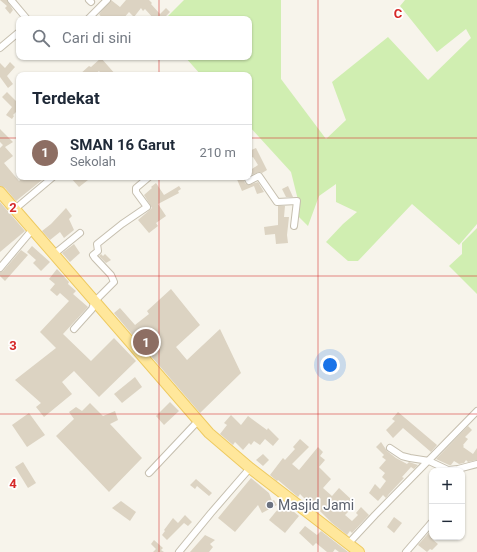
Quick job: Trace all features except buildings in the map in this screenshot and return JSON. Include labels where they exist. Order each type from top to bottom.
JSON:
[{"type":"main road","points":[[0,192],[215,440],[359,552]]},
{"type":"street","points":[[11,0],[24,16]]},
{"type":"street","points":[[91,16],[107,0]]},
{"type":"street","points":[[0,48],[16,35]]},
{"type":"street","points":[[252,180],[259,176],[277,202],[297,202],[294,226]]},
{"type":"street","points":[[15,209],[49,180]]},
{"type":"street","points":[[74,329],[92,309],[95,301],[114,282],[111,275],[94,258],[93,255],[98,251],[98,244],[122,224],[147,207],[136,192],[136,188],[145,180]]},
{"type":"street","points":[[0,268],[32,230]]},
{"type":"street","points":[[54,254],[80,233]]},
{"type":"street","points":[[348,544],[477,411]]},
{"type":"street","points":[[149,473],[198,421]]},
{"type":"street","points":[[390,448],[402,456],[429,461],[444,468]]},
{"type":"street","points":[[464,468],[477,464]]},
{"type":"street","points":[[179,552],[250,468]]},
{"type":"street","points":[[406,552],[429,525]]},
{"type":"green space","points":[[184,0],[281,0],[281,79],[326,139],[346,120],[332,82],[388,37],[428,80],[471,38],[466,29],[437,52],[400,6],[405,0],[477,0],[477,224],[459,245],[412,204],[358,261],[348,261],[326,242],[357,212],[336,202],[336,184],[319,196],[308,226],[297,215],[298,200],[291,172],[252,129],[252,72],[198,72],[188,60],[252,60],[252,16],[168,16]]},
{"type":"green space","points":[[477,228],[477,294],[449,266],[462,254],[462,243]]},
{"type":"place","name":"SMAN 16 Garut","points":[[146,342]]},
{"type":"place","name":"Masjid Jami","points":[[270,505]]}]
